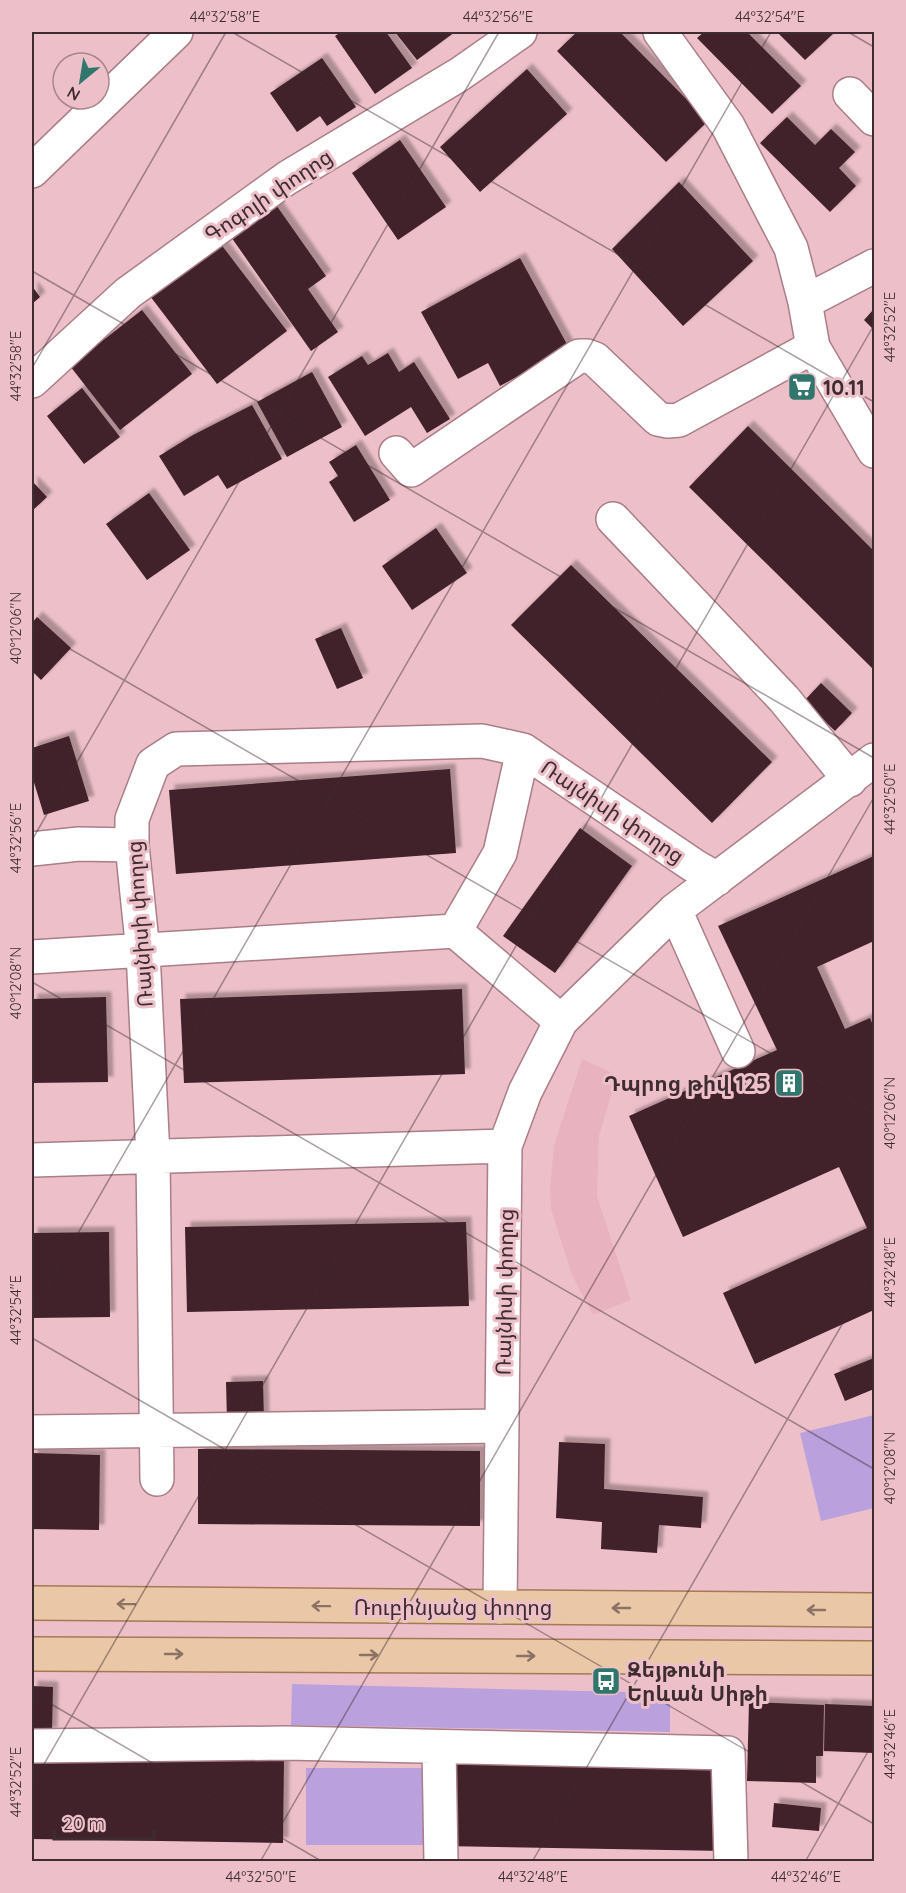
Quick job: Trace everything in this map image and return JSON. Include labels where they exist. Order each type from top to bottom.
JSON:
[{"type":"main road","name":"Ռուբինյանց փողոց","points":[[32,1603],[874,1610]]},
{"type":"main road","points":[[32,1654],[874,1658]]},
{"type":"street","points":[[32,171],[176,32]]},
{"type":"street","name":"Գոգոլի փողոց","points":[[32,381],[128,292],[287,178],[460,74],[520,32]]},
{"type":"street","points":[[660,32],[728,126],[791,248],[805,302],[813,347],[874,451]]},
{"type":"street","points":[[850,94],[874,119]]},
{"type":"street","points":[[805,302],[874,266]]},
{"type":"street","points":[[396,453],[411,470],[579,356],[587,356],[595,360],[658,418],[668,421],[679,420],[813,347]]},
{"type":"street","points":[[613,519],[784,699],[866,772]]},
{"type":"street","name":"Ռայնիսի փողոց","points":[[157,1479],[153,1156],[143,952],[132,845],[132,819],[153,764],[176,749],[482,741],[523,750],[717,879]]},
{"type":"street","points":[[455,932],[500,853],[523,750]]},
{"type":"street","name":"Ռայնիսի փողոց","points":[[500,1607],[505,1146],[525,1092],[561,1021],[675,910],[866,772]]},
{"type":"street","points":[[32,849],[79,844],[132,845]]},
{"type":"street","points":[[675,910],[738,1051]]},
{"type":"street","points":[[32,957],[455,932],[561,1021]]},
{"type":"street","points":[[32,1160],[505,1146]]},
{"type":"street","points":[[32,1432],[502,1426]]},
{"type":"street","points":[[32,1746],[286,1743],[728,1753],[731,1862]]},
{"type":"street","points":[[440,1747],[441,1862]]},
{"type":"shaded area","points":[[582,1059],[617,1075],[599,1136],[597,1196],[631,1300],[593,1315],[572,1275],[551,1209],[550,1188],[554,1145]]},
{"type":"shaded area","points":[[874,1415],[874,1508],[821,1521],[800,1433]]},
{"type":"shaded area","points":[[292,1684],[670,1693],[670,1732],[291,1725]]},
{"type":"shaded area","points":[[306,1768],[425,1768],[425,1845],[306,1845]]},
{"type":"building","points":[[341,32],[386,32],[412,68],[375,94],[335,36]]},
{"type":"building","points":[[395,32],[455,32],[417,60]]},
{"type":"building","points":[[577,32],[620,32],[708,121],[666,162],[557,51]]},
{"type":"building","points":[[704,32],[747,32],[801,86],[772,114],[697,38]]},
{"type":"building","points":[[777,32],[835,32],[805,60]]},
{"type":"building","points":[[322,58],[356,107],[327,126],[320,116],[297,132],[270,93]]},
{"type":"building","points":[[527,69],[567,114],[480,192],[440,147]]},
{"type":"building","points":[[787,117],[815,145],[831,129],[855,152],[839,168],[856,186],[830,212],[760,143]]},
{"type":"building","points":[[400,140],[446,207],[398,240],[352,173]]},
{"type":"building","points":[[679,182],[753,261],[683,326],[612,249]]},
{"type":"building","points":[[274,202],[326,276],[308,289],[338,332],[311,351],[229,234]]},
{"type":"building","points":[[220,243],[287,331],[217,384],[150,296]]},
{"type":"building","points":[[520,258],[569,348],[500,386],[488,363],[458,379],[421,312]]},
{"type":"building","points":[[32,286],[40,297],[32,304]]},
{"type":"building","points":[[874,309],[874,330],[864,320]]},
{"type":"building","points":[[142,310],[192,374],[120,430],[70,366]]},
{"type":"building","points":[[388,353],[399,372],[414,362],[450,419],[427,433],[411,407],[365,436],[328,377],[362,356],[368,365]]},
{"type":"building","points":[[312,372],[342,427],[287,457],[257,402]]},
{"type":"building","points":[[82,388],[120,437],[84,464],[47,416]]},
{"type":"building","points":[[252,405],[282,459],[227,489],[218,475],[184,496],[159,456],[193,435]]},
{"type":"building","points":[[748,426],[874,551],[874,670],[689,487]]},
{"type":"building","points":[[356,445],[390,500],[354,522],[329,482],[338,476],[329,462]]},
{"type":"building","points":[[32,481],[47,497],[32,511]]},
{"type":"building","points":[[149,493],[190,550],[147,580],[106,524]]},
{"type":"building","points":[[436,528],[467,573],[412,610],[382,566]]},
{"type":"building","points":[[571,565],[772,762],[712,823],[511,625]]},
{"type":"building","points":[[37,617],[71,648],[41,680],[32,671],[32,623]]},
{"type":"building","points":[[341,628],[363,678],[337,689],[315,639]]},
{"type":"building","points":[[821,683],[852,713],[835,731],[804,701]]},
{"type":"building","points":[[69,736],[89,801],[44,815],[32,776],[32,748]]},
{"type":"building","points":[[450,769],[456,853],[176,874],[169,790]]},
{"type":"building","points":[[580,828],[632,866],[555,973],[503,936]]},
{"type":"building","name":"Դպրոց թիվ 125","points":[[874,856],[874,941],[817,967],[845,1029],[870,1018],[874,1028],[874,1310],[755,1364],[723,1293],[867,1228],[839,1167],[683,1237],[629,1116],[777,1050],[718,926]]},
{"type":"building","points":[[462,989],[465,1074],[184,1083],[180,999]]},
{"type":"building","points":[[106,997],[108,1082],[32,1083],[32,999]]},
{"type":"building","points":[[466,1222],[469,1306],[187,1312],[185,1227]]},
{"type":"building","points":[[109,1232],[110,1317],[32,1318],[32,1233]]},
{"type":"building","points":[[874,1358],[874,1389],[845,1401],[834,1374]]},
{"type":"building","points":[[263,1381],[264,1420],[227,1421],[226,1382]]},
{"type":"building","points":[[559,1442],[605,1444],[604,1489],[703,1497],[701,1528],[659,1525],[657,1553],[601,1549],[602,1522],[556,1518]]},
{"type":"building","points":[[198,1449],[480,1451],[480,1526],[198,1524]]},
{"type":"building","points":[[32,1453],[100,1455],[99,1530],[32,1529]]},
{"type":"building","points":[[32,1686],[53,1687],[52,1733],[32,1733]]},
{"type":"building","points":[[749,1702],[824,1705],[823,1756],[816,1756],[816,1783],[747,1781]]},
{"type":"building","points":[[825,1704],[874,1706],[874,1753],[824,1751]]},
{"type":"building","points":[[32,1754],[284,1759],[283,1843],[32,1839]]},
{"type":"building","points":[[444,1761],[726,1766],[725,1851],[443,1846]]},
{"type":"building","points":[[774,1803],[821,1808],[819,1831],[772,1827]]},
{"type":"place","name":"10.11","points":[[802,387]]},
{"type":"place","name":"Դպրոց թիվ 125","points":[[789,1083]]},
{"type":"place","name":"Զեյթունի Երևան Սիթի","points":[[606,1681]]}]
